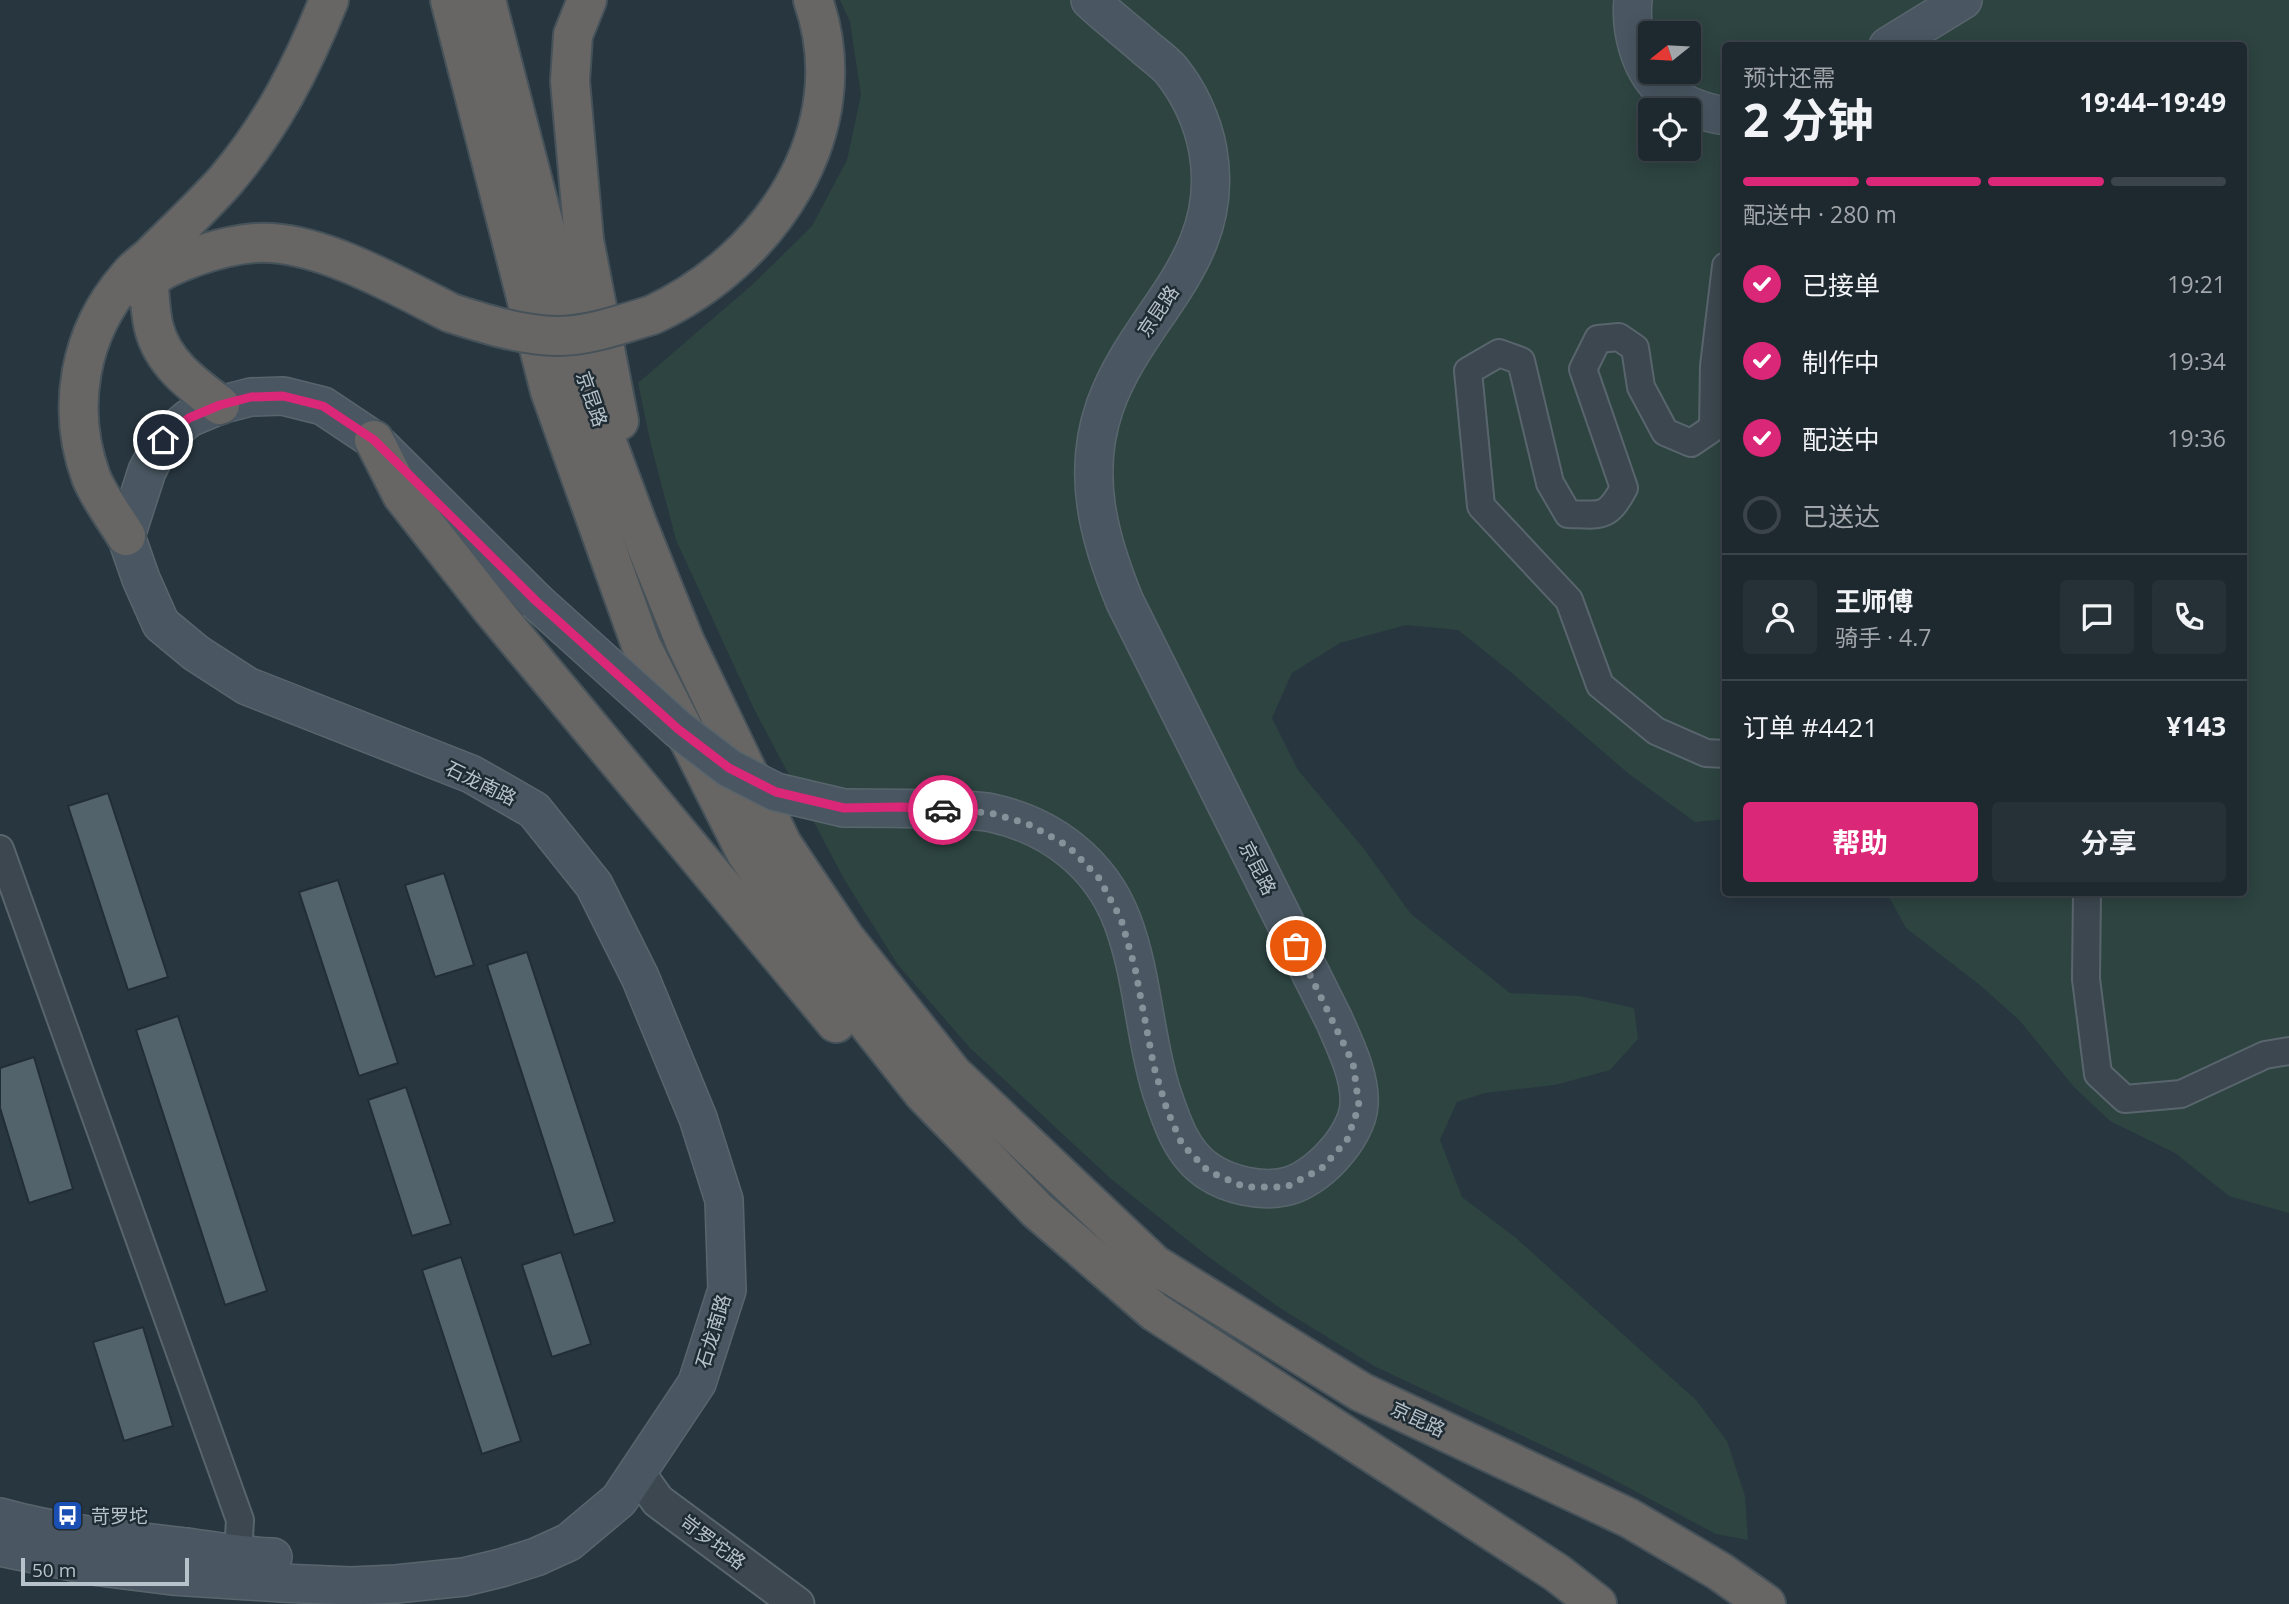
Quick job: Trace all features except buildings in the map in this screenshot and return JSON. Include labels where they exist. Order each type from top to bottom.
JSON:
[{"type":"highway","points":[[126,536],[92,479],[78,420],[78,382],[86,347],[110,302],[128,276],[149,268],[255,143],[288,93],[312,43],[328,0]]},
{"type":"highway","name":"京昆路","points":[[450,0],[550,391],[641,645],[746,853],[834,981],[923,1093],[1037,1210],[1155,1312],[1557,1573],[1597,1604]]},
{"type":"highway","name":"京昆路","points":[[486,0],[585,383],[685,642],[782,844],[845,938],[953,1074],[1155,1265],[1361,1392],[1629,1518],[1719,1570],[1766,1604]]},
{"type":"highway","points":[[587,0],[573,35],[570,81],[584,240],[637,523]]},
{"type":"highway","points":[[649,307],[736,236],[758,210],[786,158],[800,120],[807,76],[804,30],[791,0]]},
{"type":"highway","points":[[149,268],[162,270],[232,245],[271,243],[318,252],[455,304],[499,329],[558,336],[607,329],[649,307],[698,291],[726,270],[772,222],[787,199],[806,160],[819,121],[827,72],[822,27],[813,0]]},
{"type":"highway","points":[[149,268],[154,328],[165,355],[188,381],[220,405]]},
{"type":"highway","points":[[374,440],[402,495],[490,607],[908,1107],[988,1189],[1037,1210]]},
{"type":"main road","name":"京昆路","points":[[374,440],[536,601],[678,729],[729,768],[776,792],[844,808],[902,807],[991,813],[1028,824],[1068,846],[1099,878],[1121,919],[1135,968],[1154,1067],[1167,1110],[1182,1144],[1208,1171],[1245,1187],[1286,1187],[1321,1169],[1347,1140],[1359,1106],[1353,1063],[1125,602],[1099,528],[1094,501],[1093,468],[1104,407],[1119,374],[1196,251],[1212,194],[1211,166],[1205,132],[1191,101],[1170,69],[1090,0]]},
{"type":"main road","points":[[1633,0],[1631,12],[1644,65],[1661,88],[1709,114],[1722,116]]},
{"type":"main road","points":[[1895,42],[1963,0]]},
{"type":"main road","points":[[126,536],[147,471],[163,440],[189,418],[220,405],[251,397],[283,396],[323,406],[374,440]]},
{"type":"main road","name":"石龙南路","points":[[0,1517],[237,1568],[351,1586],[464,1577],[501,1568],[536,1557],[569,1542],[619,1500],[697,1383],[727,1290],[724,1200],[698,1118],[640,976],[594,885],[534,810],[471,774],[247,686],[196,653],[161,624],[126,536]]},
{"type":"main road","name":"石龙南路","points":[[0,1547],[92,1566],[172,1576],[237,1568]]},
{"type":"street","points":[[1722,299],[1714,366],[1713,428],[1691,443],[1665,432],[1641,387],[1635,348],[1619,337],[1598,339],[1583,369],[1624,488],[1614,507],[1601,515],[1568,514],[1550,483],[1521,361],[1499,353],[1468,371],[1481,506],[1569,600],[1600,685],[1656,731],[1706,753],[1722,754]]},
{"type":"street","points":[[0,849],[240,1520],[237,1568]]},
{"type":"street","points":[[2087,896],[2086,979],[2098,1074],[2125,1099],[2181,1094],[2265,1055],[2289,1051]]},
{"type":"street","name":"岢罗坨路","points":[[638,1472],[658,1501],[797,1604]]},
{"type":"green space","points":[[840,0],[2289,0],[2289,1213],[2229,1196],[2175,1153],[2110,1121],[2074,1087],[2020,1021],[1981,986],[1906,928],[1889,897],[2247,896],[2247,42],[1722,42],[1722,819],[1695,822],[1629,774],[1458,630],[1406,625],[1340,643],[1292,673],[1272,718],[1298,770],[1364,849],[1411,914],[1510,993],[1579,996],[1634,1008],[1638,1039],[1610,1070],[1555,1085],[1485,1093],[1457,1102],[1440,1140],[1462,1197],[1516,1238],[1696,1400],[1727,1441],[1745,1496],[1748,1540],[1716,1534],[1597,1471],[1376,1367],[1283,1310],[1206,1255],[1110,1178],[970,1048],[898,965],[844,879],[754,709],[676,540],[638,383],[753,284],[812,226],[847,160],[861,95],[850,22]]},
{"type":"way so far","points":[[943,810],[991,813],[1028,824],[1068,846],[1099,878],[1121,919],[1135,968],[1154,1067],[1167,1110],[1182,1144],[1208,1171],[1245,1187],[1286,1187],[1321,1169],[1347,1140],[1359,1106],[1353,1063],[1296,946]]},
{"type":"place","name":"苛罗坨","points":[[68,1516]]},
{"type":"route","points":[[163,440],[189,418],[220,405],[251,397],[283,396],[323,406],[374,440],[536,601],[678,729],[729,768],[776,792],[844,808],[902,807],[943,810]]}]
